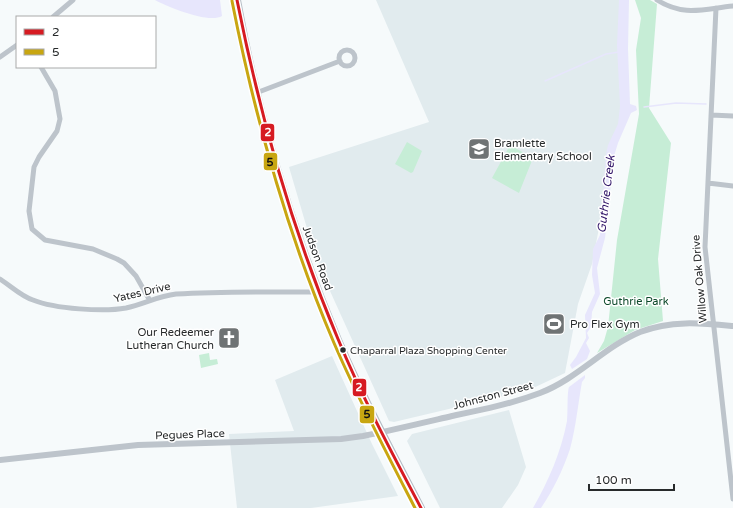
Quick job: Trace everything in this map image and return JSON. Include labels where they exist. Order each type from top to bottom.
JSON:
[{"type":"main road","name":"Judson Road","points":[[237,0],[256,93],[285,196],[319,292],[352,371],[421,508]]},
{"type":"street","points":[[54,16],[73,0]]},
{"type":"street","points":[[656,0],[670,8],[682,11],[733,6]]},
{"type":"street","name":"Willow Oak Drive","points":[[716,8],[705,247],[732,499]]},
{"type":"street","points":[[0,56],[16,46]]},
{"type":"street","points":[[256,93],[340,61]]},
{"type":"street","points":[[42,68],[55,91],[60,119],[57,131],[34,167],[28,211],[32,229],[45,240],[93,249],[120,261],[130,269],[140,282],[149,299]]},
{"type":"street","points":[[711,115],[733,116]]},
{"type":"street","points":[[708,183],[733,186]]},
{"type":"street","name":"Yates Drive","points":[[0,279],[29,298],[50,304],[87,309],[127,308],[149,299],[168,295],[234,291],[319,292]]},
{"type":"street","name":"Johnston Street","points":[[382,432],[505,404],[539,394],[559,384],[629,338],[646,330],[681,323],[733,326]]},
{"type":"street","name":"Pegues Place","points":[[0,460],[125,446],[346,439],[382,432]]},
{"type":"shaded area","name":"Bramlette Elementary School","points":[[376,0],[623,0],[624,116],[611,143],[606,192],[592,264],[578,304],[565,373],[529,390],[394,422],[389,421],[330,291],[311,242],[289,167],[429,122]]},
{"type":"shaded area","points":[[332,356],[372,444],[398,496],[311,508],[237,508],[229,434],[294,431],[275,380]]},
{"type":"shaded area","points":[[509,410],[526,467],[518,485],[502,508],[440,508],[407,441],[412,434]]},
{"type":"green space","name":"Guthrie Park","points":[[635,0],[650,0],[657,4],[649,108],[671,143],[658,259],[663,321],[635,330],[597,353],[604,341],[608,327],[617,240],[639,114],[636,50],[641,18]]},
{"type":"green space","points":[[407,142],[422,151],[413,172],[411,173],[395,164]]},
{"type":"green space","points":[[510,145],[533,158],[519,193],[492,178]]},
{"type":"green space","points":[[209,353],[210,360],[217,359],[218,364],[201,368],[199,355]]},
{"type":"water","points":[[155,0],[220,0],[222,16],[208,18],[188,14]]},
{"type":"water","name":"Guthrie Creek","points":[[619,0],[629,0],[628,49],[630,104],[636,106],[637,110],[631,113],[614,156],[605,238],[597,268],[600,294],[592,312],[591,327],[587,333],[589,338],[586,343],[590,351],[587,359],[572,369],[570,365],[586,338],[585,315],[595,293],[592,275],[593,249],[600,235],[606,154],[608,145],[618,124],[620,106],[617,45]]},
{"type":"water","points":[[585,375],[582,382],[574,432],[567,457],[550,494],[541,508],[533,508],[558,455],[567,421],[569,387]]},
{"type":"waterway","points":[[545,81],[606,54],[619,52]]},
{"type":"waterway","points":[[644,107],[676,103],[706,104]]},
{"type":"transit line","name":"2","points":[[237,0],[256,87],[279,172],[321,298],[357,382],[421,508]]},
{"type":"transit line","name":"5","points":[[232,1],[262,132],[301,260],[343,364],[415,508]]},
{"type":"place","name":"Bramlette Elementary School","points":[[479,149]]},
{"type":"place","name":"Pro Flex Gym","points":[[554,324]]},
{"type":"place","name":"Our Redeemer Lutheran Church","points":[[229,338]]},
{"type":"place","name":"Chaparral Plaza Shopping Center","points":[[343,350]]}]
